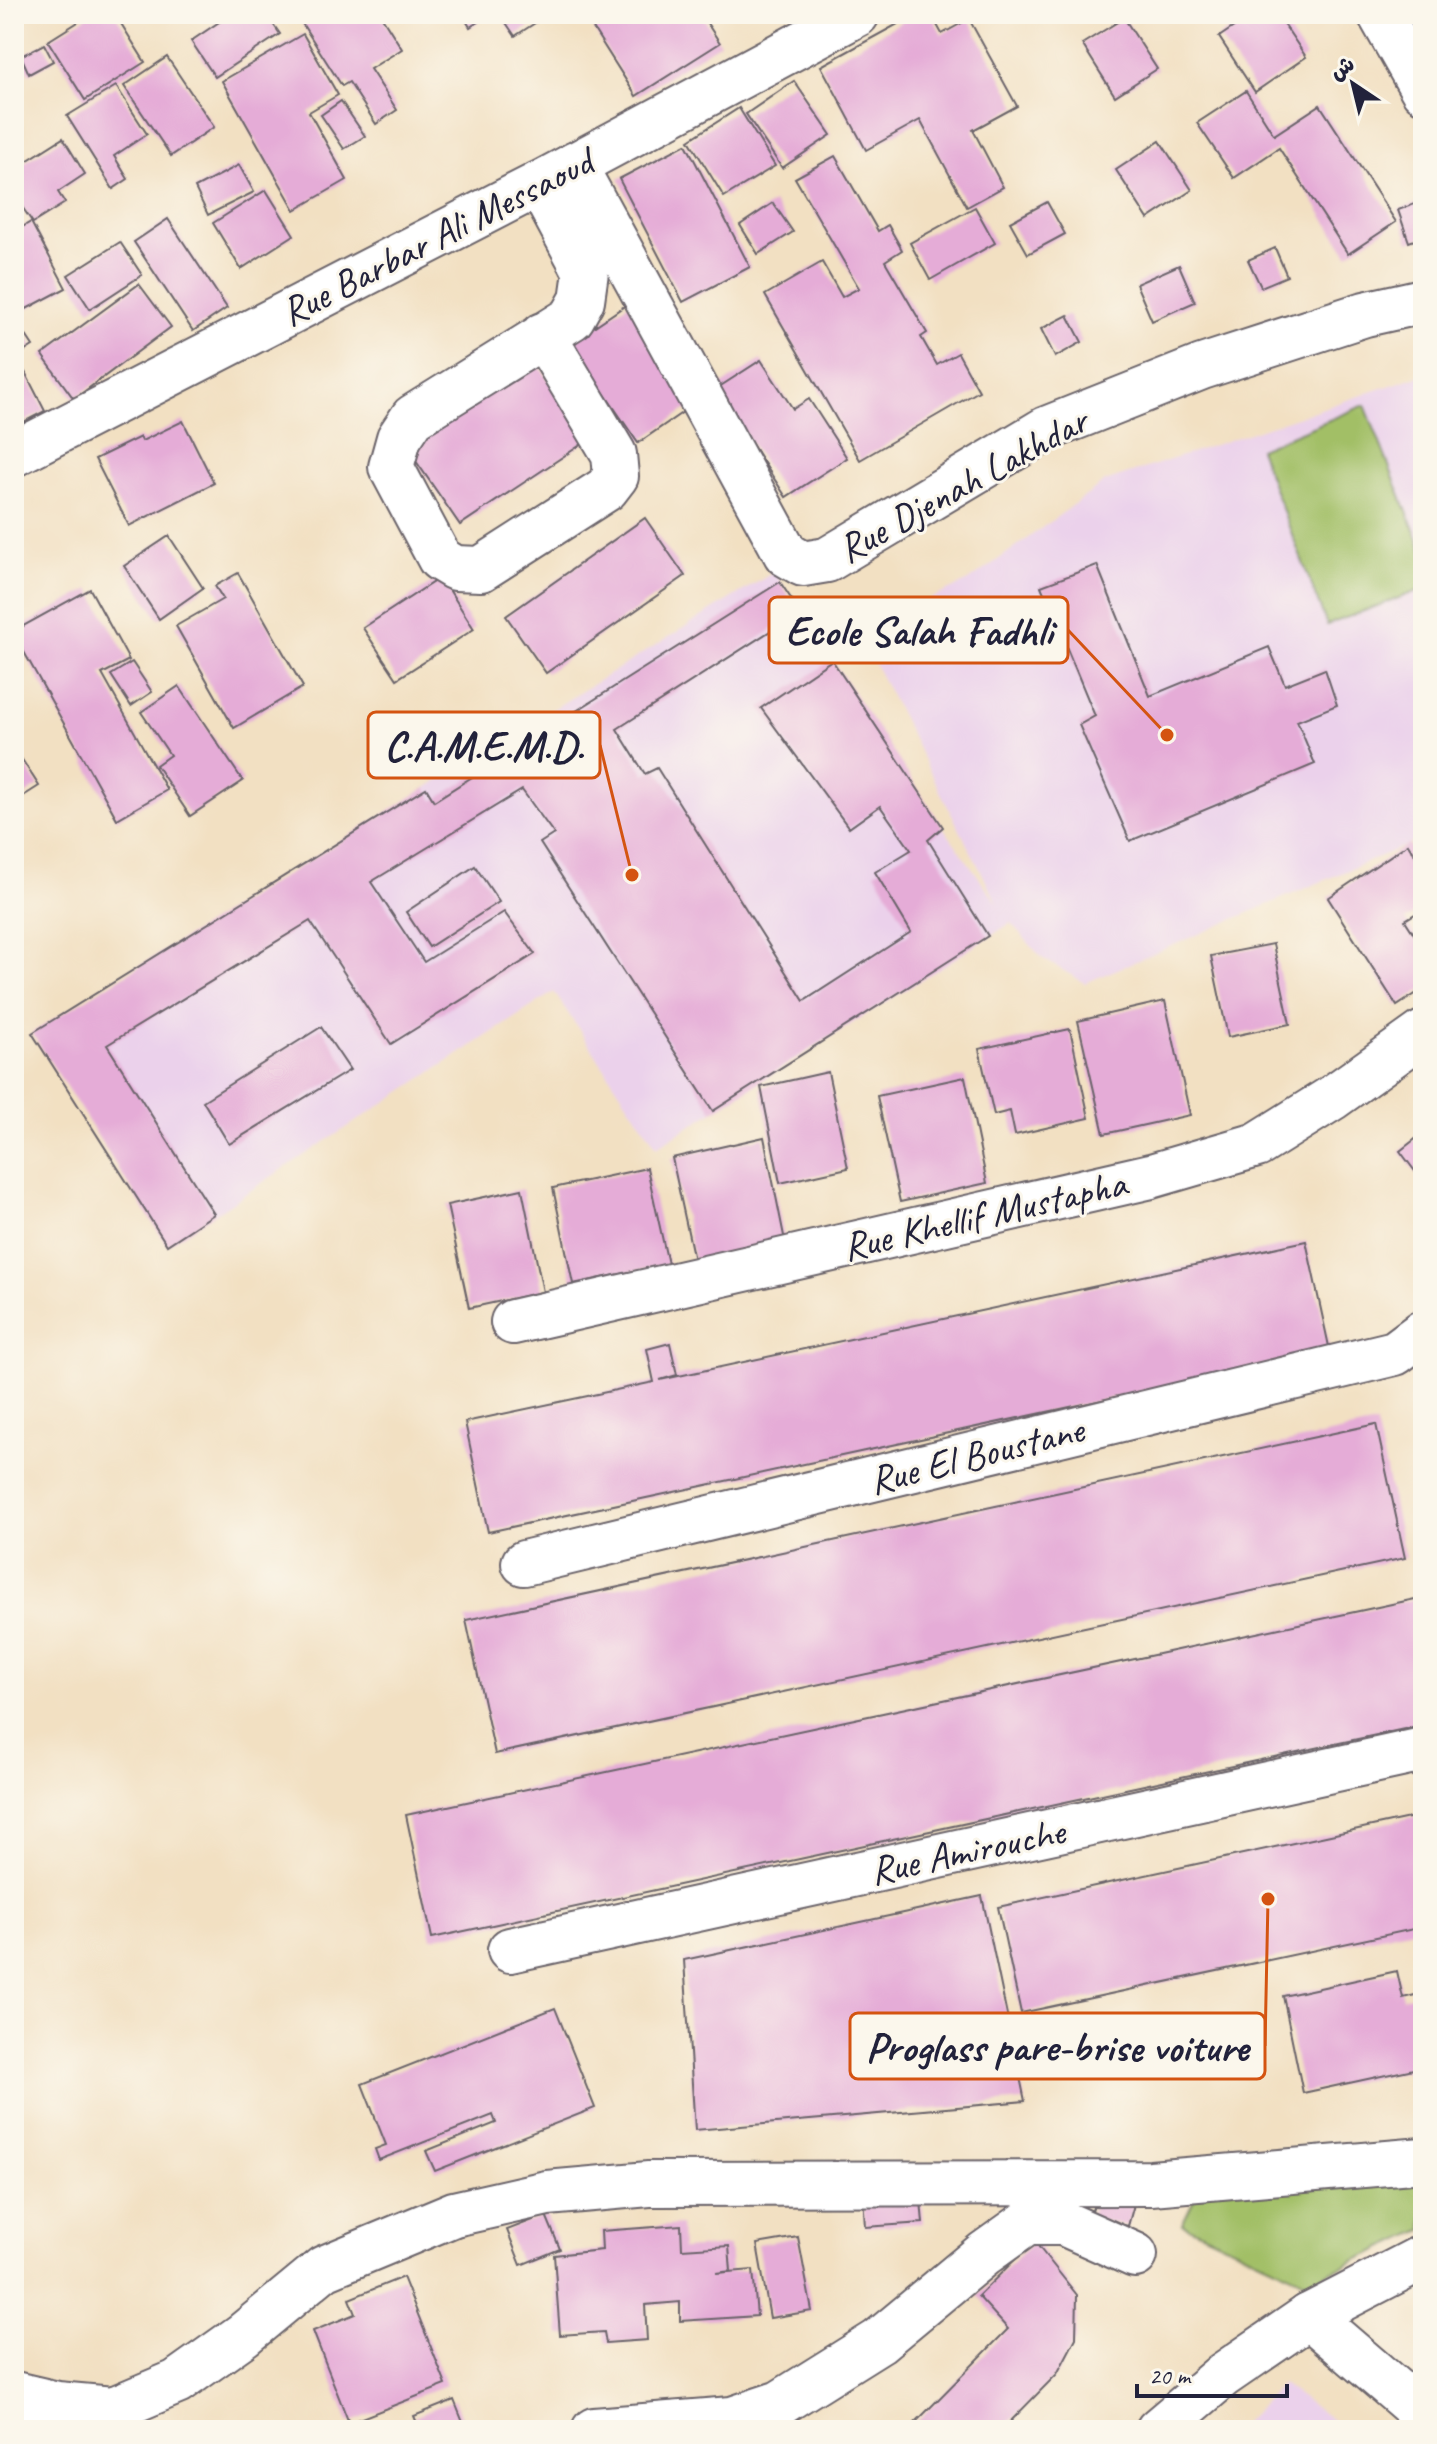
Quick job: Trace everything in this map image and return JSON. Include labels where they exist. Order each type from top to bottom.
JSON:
[{"type":"street","name":"Rue Barbar Ali Messaoud","points":[[14,454],[557,174],[857,14]]},
{"type":"street","points":[[1380,14],[1423,90]]},
{"type":"street","name":"Rue Djenah Lakhdar","points":[[557,174],[786,554],[803,564],[827,560],[1046,429],[1202,367],[1365,314],[1423,301]]},
{"type":"street","points":[[543,335],[614,454],[616,476],[606,489],[481,569],[455,568],[440,559],[391,467],[399,438],[413,417],[543,335],[572,318],[582,300],[586,272],[557,174]]},
{"type":"street","name":"Rue Khellif Mustapha","points":[[513,1322],[1151,1176],[1257,1145],[1332,1098],[1423,1033]]},
{"type":"street","name":"Rue El Boustane","points":[[524,1563],[1395,1353],[1423,1332]]},
{"type":"street","name":"Rue Amirouche","points":[[510,1950],[1423,1750]]},
{"type":"street","points":[[14,2394],[111,2419],[177,2382],[243,2335],[324,2268],[454,2214],[547,2193],[649,2184],[1151,2183],[1423,2160]]},
{"type":"street","points":[[594,2430],[732,2419],[780,2403],[879,2341],[985,2253],[1027,2223],[1063,2223],[1135,2255]]},
{"type":"street","points":[[1158,2430],[1223,2375],[1309,2316],[1423,2257]]},
{"type":"street","points":[[1309,2316],[1423,2414]]},
{"type":"shaded area","points":[[1421,375],[1423,838],[1085,983],[1042,958],[1011,923],[657,1147],[554,992],[167,1245],[32,1033],[777,570],[780,582],[998,904],[858,632],[969,581],[1105,482]]},
{"type":"shaded area","points":[[1282,2384],[1346,2430],[1236,2430]]},
{"type":"green space","points":[[1365,405],[1423,552],[1423,589],[1327,625],[1259,449]]},
{"type":"green space","points":[[1423,2154],[1423,2230],[1307,2282],[1182,2224],[1199,2189]]},
{"type":"building","points":[[91,14],[115,14],[145,62],[85,100],[48,41]]},
{"type":"building","points":[[231,14],[266,14],[280,34],[215,77],[191,41]]},
{"type":"building","points":[[296,14],[380,14],[402,49],[370,69],[397,110],[376,124],[349,82],[342,86]]},
{"type":"building","points":[[462,14],[490,14],[470,27]]},
{"type":"building","points":[[500,14],[549,14],[515,36]]},
{"type":"building","points":[[601,14],[701,14],[720,43],[636,96],[589,22]]},
{"type":"building","points":[[916,14],[931,14],[942,34],[969,19],[1017,106],[973,130],[1003,187],[967,207],[920,120],[866,150],[821,66]]},
{"type":"building","points":[[1253,14],[1277,14],[1306,57],[1255,92],[1219,37]]},
{"type":"building","points":[[1392,14],[1419,14],[1423,22],[1423,45],[1413,50]]},
{"type":"building","points":[[1124,18],[1157,69],[1115,96],[1082,44]]},
{"type":"building","points":[[303,34],[338,95],[309,112],[347,180],[295,210],[222,81]]},
{"type":"building","points":[[44,44],[53,61],[29,74],[21,56]]},
{"type":"building","points":[[167,57],[214,127],[171,156],[124,86]]},
{"type":"building","points":[[794,81],[831,135],[782,168],[746,114]]},
{"type":"building","points":[[116,86],[147,134],[114,156],[128,179],[113,189],[67,116]]},
{"type":"building","points":[[1246,91],[1274,135],[1320,105],[1396,222],[1348,254],[1279,148],[1234,178],[1197,123]]},
{"type":"building","points":[[341,101],[365,136],[344,149],[321,115]]},
{"type":"building","points":[[739,108],[775,166],[724,197],[689,140]]},
{"type":"building","points":[[63,138],[85,174],[58,192],[65,203],[33,223],[14,195],[14,169]]},
{"type":"building","points":[[1160,141],[1192,190],[1148,219],[1116,170]]},
{"type":"building","points":[[686,144],[750,267],[683,302],[619,179]]},
{"type":"building","points":[[835,156],[878,231],[888,225],[902,250],[885,261],[927,333],[921,337],[937,365],[958,353],[979,391],[860,460],[765,295],[822,262],[842,297],[859,288],[795,178]]},
{"type":"building","points":[[239,165],[254,192],[208,215],[195,188]]},
{"type":"building","points":[[266,190],[294,235],[241,269],[213,223]]},
{"type":"building","points":[[1423,201],[1423,237],[1409,242],[1398,210]]},
{"type":"building","points":[[1047,202],[1065,234],[1028,254],[1010,222]]},
{"type":"building","points":[[773,203],[793,232],[758,254],[740,225]]},
{"type":"building","points":[[975,207],[995,243],[930,280],[910,243]]},
{"type":"building","points":[[168,219],[227,308],[193,331],[134,242]]},
{"type":"building","points":[[31,222],[66,288],[15,315],[14,232]]},
{"type":"building","points":[[120,242],[142,275],[90,309],[68,275]]},
{"type":"building","points":[[1275,248],[1287,276],[1261,287],[1248,260]]},
{"type":"building","points":[[1179,265],[1195,302],[1152,321],[1136,284]]},
{"type":"building","points":[[139,284],[171,327],[74,399],[42,355]]},
{"type":"building","points":[[629,303],[696,403],[638,443],[570,343]]},
{"type":"building","points":[[1068,315],[1082,342],[1055,357],[1041,329]]},
{"type":"building","points":[[14,317],[33,346],[14,358]]},
{"type":"building","points":[[761,360],[793,409],[809,399],[847,458],[786,497],[716,389]]},
{"type":"building","points":[[536,361],[588,440],[460,525],[407,448]]},
{"type":"building","points":[[25,372],[45,411],[14,427],[14,377]]},
{"type":"building","points":[[183,421],[214,483],[129,526],[95,459]]},
{"type":"building","points":[[645,518],[685,576],[546,673],[506,616]]},
{"type":"building","points":[[169,536],[203,588],[159,619],[124,566]]},
{"type":"building","points":[[1097,565],[1150,696],[1269,647],[1285,685],[1325,669],[1337,705],[1297,721],[1315,764],[1130,841],[1079,725],[1095,716],[1041,586]]},
{"type":"building","points":[[238,573],[303,687],[234,728],[176,626],[223,599],[215,586]]},
{"type":"building","points":[[441,577],[474,629],[397,679],[363,628]]},
{"type":"building","points":[[780,582],[800,612],[617,729],[645,774],[657,768],[804,1001],[911,932],[875,872],[911,850],[880,806],[849,828],[761,708],[832,660],[943,827],[928,840],[988,936],[713,1111],[540,843],[554,834],[522,790],[371,882],[424,962],[504,912],[535,954],[391,1044],[310,921],[107,1045],[214,1214],[167,1245],[32,1033],[426,788],[434,801]]},
{"type":"building","points":[[90,589],[129,660],[102,674],[167,790],[117,819],[14,634],[14,631]]},
{"type":"building","points":[[132,662],[152,692],[131,706],[111,675]]},
{"type":"building","points":[[179,686],[243,781],[190,816],[156,765],[170,755],[141,712]]},
{"type":"building","points":[[21,758],[39,786],[14,802],[14,763]]},
{"type":"building","points":[[1408,844],[1423,868],[1423,909],[1405,920],[1423,948],[1423,989],[1397,1006],[1328,898]]},
{"type":"building","points":[[475,866],[499,902],[429,947],[406,912]]},
{"type":"building","points":[[1273,944],[1290,1024],[1228,1037],[1211,956]]},
{"type":"building","points":[[1165,1001],[1190,1115],[1104,1134],[1078,1021]]},
{"type":"building","points":[[321,1027],[350,1070],[229,1144],[203,1101]]},
{"type":"building","points":[[1070,1029],[1089,1118],[1015,1135],[1010,1111],[994,1115],[979,1049]]},
{"type":"building","points":[[828,1072],[848,1168],[780,1183],[761,1087]]},
{"type":"building","points":[[965,1077],[987,1183],[900,1202],[877,1096]]},
{"type":"building","points":[[1423,1133],[1423,1182],[1400,1151]]},
{"type":"building","points":[[764,1137],[785,1241],[694,1260],[672,1158]]},
{"type":"building","points":[[647,1168],[668,1264],[573,1284],[553,1188]]},
{"type":"building","points":[[522,1189],[543,1292],[469,1308],[447,1205]]},
{"type":"building","points":[[1306,1241],[1330,1351],[488,1532],[465,1422],[654,1382],[647,1349],[670,1343],[677,1375],[660,1380]]},
{"type":"building","points":[[1376,1424],[1405,1558],[495,1754],[466,1620]]},
{"type":"building","points":[[1420,1598],[1423,1610],[1423,1725],[432,1938],[406,1815]]},
{"type":"building","points":[[1423,1815],[1423,1927],[1021,2013],[998,1907]]},
{"type":"building","points":[[982,1896],[1025,2101],[695,2130],[684,1960]]},
{"type":"building","points":[[1397,1971],[1403,1998],[1423,1993],[1423,2067],[1303,2093],[1283,1996]]},
{"type":"building","points":[[555,2008],[595,2108],[435,2171],[426,2151],[496,2123],[493,2115],[379,2160],[375,2149],[386,2145],[362,2084]]},
{"type":"building","points":[[920,2189],[923,2223],[865,2227],[863,2194]]},
{"type":"building","points":[[1098,2189],[1138,2190],[1128,2226],[1090,2218]]},
{"type":"building","points":[[546,2215],[560,2249],[521,2265],[507,2230]]},
{"type":"building","points":[[681,2225],[682,2249],[729,2246],[731,2271],[716,2273],[753,2270],[757,2316],[680,2321],[680,2302],[645,2305],[647,2340],[606,2343],[604,2332],[560,2335],[554,2255],[602,2250],[601,2231]]},
{"type":"building","points":[[798,2237],[812,2311],[770,2318],[757,2244]]},
{"type":"building","points":[[1034,2241],[1077,2295],[1076,2338],[1057,2374],[1002,2430],[908,2430],[1008,2329],[978,2296]]},
{"type":"building","points":[[403,2277],[446,2385],[349,2423],[313,2331],[355,2314],[349,2299]]},
{"type":"building","points":[[454,2400],[464,2425],[451,2430],[420,2430],[414,2416]]},
{"type":"place","name":"Ecole Salah Fadhli","points":[[1167,735]]},
{"type":"place","name":"C.A.M.E.M.D.","points":[[632,875]]},
{"type":"place","name":"Proglass pare-brise voiture","points":[[1268,1899]]}]
